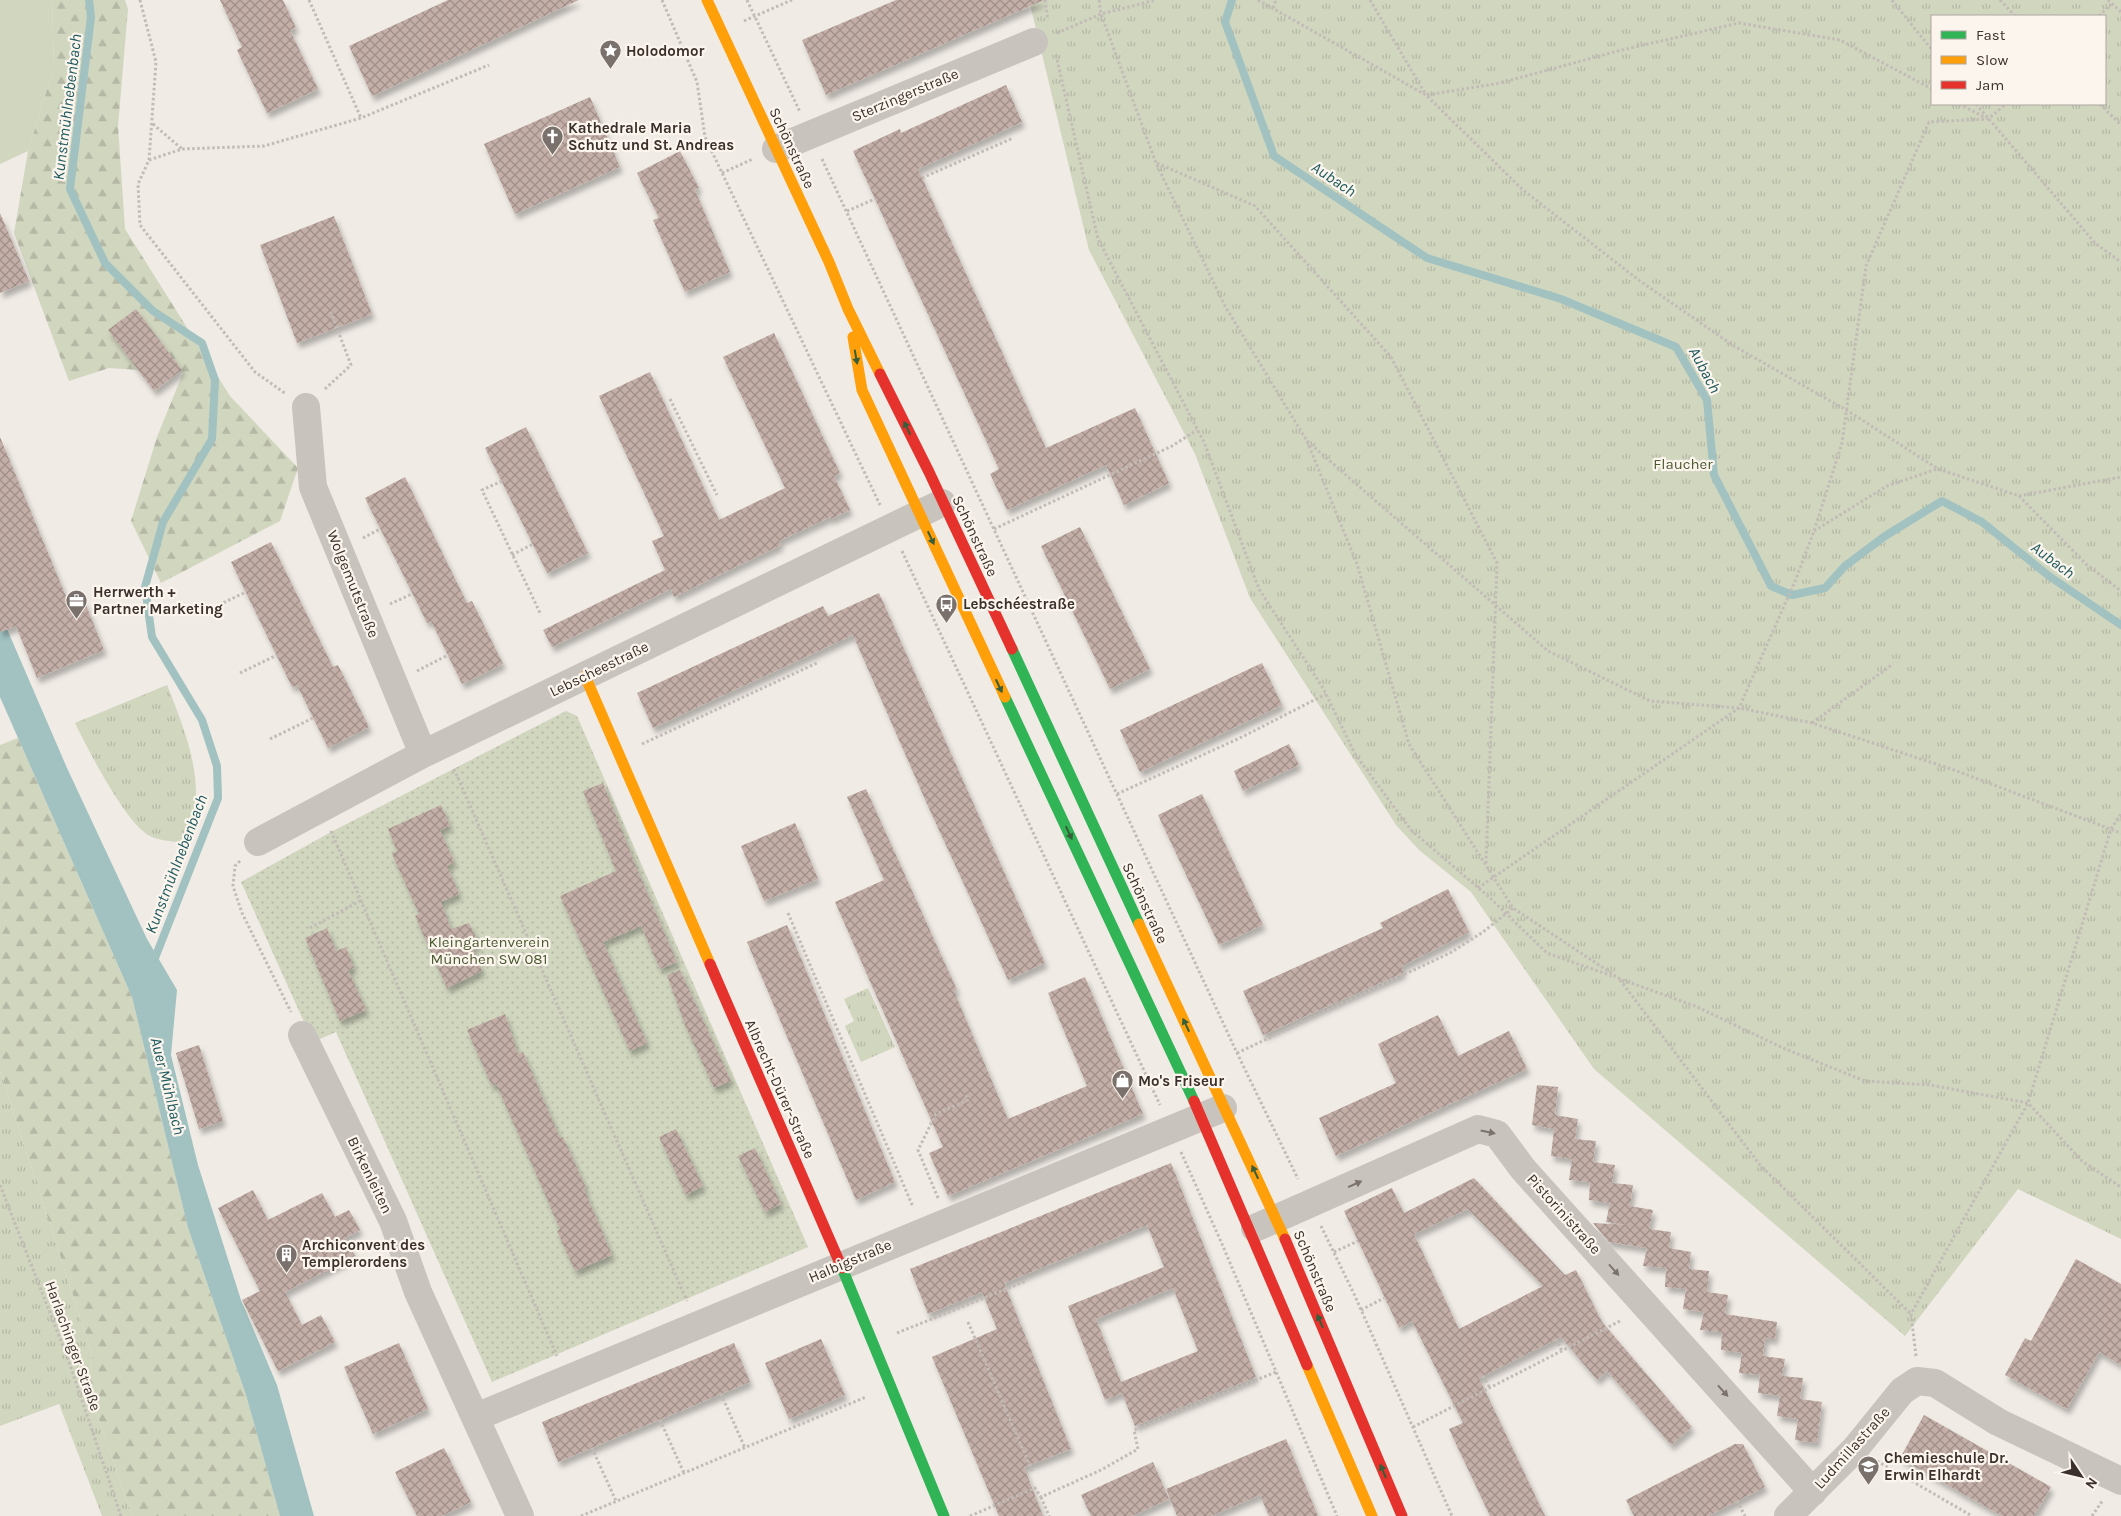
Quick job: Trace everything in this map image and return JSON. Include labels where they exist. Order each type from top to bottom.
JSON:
[{"type":"street","name":"Schönstraße","points":[[707,0],[848,309],[931,508],[1213,1112],[1251,1230],[1372,1516]]},
{"type":"street","name":"Sterzingerstraße","points":[[776,149],[1042,39]]},
{"type":"street","name":"Schönstraße","points":[[848,309],[862,390],[931,508],[1213,1112],[1277,1219],[1402,1516]]},
{"type":"street","name":"Wolgemutstraße","points":[[306,408],[313,487],[423,754]]},
{"type":"street","name":"Lebscheestraße","points":[[258,842],[423,754],[931,508]]},
{"type":"street","name":"Albrecht-Dürer-Straße","points":[[585,676],[841,1265],[944,1516]]},
{"type":"street","name":"Birkenleiten","points":[[302,1035],[393,1221],[418,1292],[520,1516]]},
{"type":"street","name":"Halbigstraße","points":[[476,1417],[1213,1112]]},
{"type":"street","name":"Pistorinistraße","points":[[1251,1230],[1478,1130],[1498,1134],[1523,1169],[1813,1492]]},
{"type":"street","name":"Ludmillastraße","points":[[1788,1516],[1855,1449],[1902,1391],[1917,1382]]},
{"type":"street","points":[[1917,1382],[1934,1384],[1998,1422],[2121,1481]]},
{"type":"path","points":[[140,0],[156,62],[149,160],[138,184],[140,225],[255,372],[306,408],[351,365],[330,310]]},
{"type":"path","points":[[309,0],[361,118]]},
{"type":"path","points":[[662,0],[697,82],[705,137],[777,286],[832,408],[892,528],[1170,1129],[1222,1244],[1337,1516]]},
{"type":"path","points":[[747,0],[847,211],[1237,1053],[1361,1310],[1452,1516]]},
{"type":"path","points":[[772,8],[792,0]]},
{"type":"path","points":[[1045,0],[1042,39],[1098,239],[1197,430],[1259,588],[1326,694],[1355,754],[1411,830],[1478,888],[1547,953],[1695,1006],[1783,1048],[1865,1081],[1930,1085],[2028,1103],[2082,1162],[2121,1187]]},
{"type":"path","points":[[1099,0],[1101,14],[1156,163],[1224,306],[1307,441],[1357,564],[1409,744],[1513,908],[1620,979],[1760,1165],[1911,1314]]},
{"type":"path","points":[[1042,39],[1101,14],[1156,0]]},
{"type":"path","points":[[1258,0],[1426,95],[1523,190],[1640,280],[1734,346],[1848,411],[1938,469],[2019,496],[2086,564],[2121,591]]},
{"type":"path","points":[[1273,8],[1276,0]]},
{"type":"path","points":[[1370,0],[1426,95]]},
{"type":"path","points":[[1892,0],[1931,49]]},
{"type":"path","points":[[2000,0],[2015,15]]},
{"type":"path","points":[[2108,0],[2121,12]]},
{"type":"path","points":[[2100,15],[2111,4]]},
{"type":"path","points":[[1426,95],[1500,83],[1618,51],[1739,23],[1840,40],[1931,88]]},
{"type":"path","points":[[149,160],[182,149],[264,146],[361,118],[489,64]]},
{"type":"path","points":[[1961,105],[1988,120]]},
{"type":"path","points":[[1977,105],[2095,243],[2121,262]]},
{"type":"path","points":[[1478,888],[1738,708],[1796,579],[1814,531],[1842,443],[1848,411],[1852,361],[1866,266],[1929,122],[1988,120],[2005,105]]},
{"type":"path","points":[[2101,105],[2121,125]]},
{"type":"path","points":[[153,124],[182,149]]},
{"type":"path","points":[[922,178],[1013,138]]},
{"type":"path","points":[[722,173],[776,149]]},
{"type":"path","points":[[1156,163],[1255,206],[1391,357],[1497,563],[1497,606],[1486,866]]},
{"type":"path","points":[[847,211],[874,199]]},
{"type":"path","points":[[670,399],[717,495]]},
{"type":"path","points":[[994,529],[1136,464],[1172,446],[1197,430]]},
{"type":"path","points":[[1307,441],[1548,651],[1650,701],[1738,708],[1812,723],[1954,770],[2121,833]]},
{"type":"path","points":[[1814,531],[1887,486],[1938,469]]},
{"type":"path","points":[[2019,496],[2121,477]]},
{"type":"path","points":[[502,481],[482,490],[540,615]]},
{"type":"path","points":[[512,554],[533,544]]},
{"type":"path","points":[[998,554],[1004,551]]},
{"type":"path","points":[[210,609],[246,592]]},
{"type":"path","points":[[1023,609],[1030,606]]},
{"type":"path","points":[[240,673],[277,655]]},
{"type":"path","points":[[394,683],[448,655]]},
{"type":"path","points":[[647,742],[819,662]]},
{"type":"path","points":[[1812,723],[1893,664]]},
{"type":"path","points":[[1117,794],[1242,737],[1326,694]]},
{"type":"path","points":[[270,739],[313,718]]},
{"type":"path","points":[[455,769],[686,1298]]},
{"type":"path","points":[[1917,1382],[1911,1314],[2028,1103],[2112,829],[2121,814]]},
{"type":"path","points":[[331,832],[556,1353]]},
{"type":"path","points":[[258,842],[235,866],[233,886],[242,913],[302,1035]]},
{"type":"path","points":[[310,928],[360,901]]},
{"type":"path","points":[[1237,1053],[1450,953],[1484,932],[1513,908]]},
{"type":"path","points":[[788,913],[916,1216]]},
{"type":"path","points":[[940,1204],[918,1150],[936,1114],[968,1100],[966,1095]]},
{"type":"path","name":"Harlachinger Straße","points":[[0,1185],[68,1359],[121,1516]]},
{"type":"path","points":[[1334,1252],[1358,1241]]},
{"type":"path","points":[[873,1342],[1026,1281]]},
{"type":"path","points":[[1361,1310],[1384,1298]]},
{"type":"path","points":[[1413,1427],[1648,1307]]},
{"type":"path","points":[[968,1322],[1032,1473]]},
{"type":"path","points":[[1556,1339],[1562,1351]]},
{"type":"path","points":[[1041,1498],[1101,1470],[1138,1449],[1134,1430],[1276,1372]]},
{"type":"path","points":[[1483,1376],[1490,1388]]},
{"type":"path","points":[[721,1394],[745,1448]]},
{"type":"path","points":[[581,1516],[863,1398]]},
{"type":"path","points":[[660,1420],[684,1473]]},
{"type":"path","points":[[592,1448],[616,1501]]},
{"type":"path","points":[[1855,1449],[1972,1516]]},
{"type":"path","points":[[970,1516],[1035,1488],[1049,1516]]},
{"type":"path","points":[[1737,1502],[1745,1516]]},
{"type":"green space","points":[[0,0],[52,0],[54,67],[28,151],[0,164]]},
{"type":"green space","points":[[52,0],[125,0],[128,9],[118,126],[125,229],[230,396],[298,468],[280,521],[161,583],[131,521],[157,437],[183,373],[109,368],[69,381],[14,233],[28,151],[54,67]]},
{"type":"green space","name":"Flaucher","points":[[1029,0],[2121,0],[2121,1239],[2018,1189],[1905,1336],[1594,1069],[1471,892],[1419,850],[1396,825],[1250,598],[1195,454],[1089,250]]},
{"type":"green space","points":[[167,685],[185,732],[194,767],[196,784],[196,801],[193,817],[183,843],[152,837],[131,819],[109,786],[75,723]]},
{"type":"green space","name":"Kleingartenverein München SW 081","points":[[566,711],[577,716],[808,1247],[492,1382],[336,1032],[313,1042],[241,882],[331,832]]},
{"type":"green space","points":[[18,738],[132,997],[188,1228],[246,1395],[280,1516],[132,1516],[88,1388],[92,1354],[0,1071],[0,745]]},
{"type":"green space","points":[[868,988],[895,1047],[861,1062],[845,1026],[854,1021],[844,999]]},
{"type":"green space","points":[[0,1071],[92,1354],[88,1388],[132,1516],[102,1516],[59,1404],[0,1426]]},
{"type":"water","name":"Auer Mühlbach","points":[[7,629],[67,768],[147,939],[177,990],[171,1055],[198,1165],[241,1300],[277,1385],[314,1516],[280,1516],[246,1395],[188,1228],[132,997],[0,697],[0,632]]},
{"type":"building","points":[[220,0],[283,0],[296,28],[290,30],[318,89],[267,113],[237,50],[242,47]]},
{"type":"building","points":[[448,0],[579,0],[372,96],[349,46]]},
{"type":"building","points":[[896,0],[1044,0],[826,95],[802,40]]},
{"type":"building","points":[[1006,85],[1022,122],[918,169],[1046,448],[1135,408],[1169,483],[1124,505],[1106,465],[1007,510],[990,474],[999,469],[853,151],[900,129],[901,133]]},
{"type":"building","name":"Kathedrale Maria Schutz und St. Andreas","points":[[590,97],[620,167],[515,214],[484,144]]},
{"type":"building","points":[[680,151],[699,188],[695,190],[730,272],[685,292],[653,220],[659,218],[637,173]]},
{"type":"building","points":[[0,213],[29,281],[0,293]]},
{"type":"building","points":[[334,216],[372,314],[297,343],[260,245]]},
{"type":"building","points":[[136,309],[182,370],[154,391],[108,330]]},
{"type":"building","points":[[774,333],[840,473],[834,476],[850,510],[831,519],[830,517],[779,541],[781,545],[674,597],[671,589],[552,647],[543,630],[665,570],[652,541],[664,536],[599,396],[650,372],[719,520],[785,488],[723,357]]},
{"type":"building","points":[[526,427],[588,553],[547,573],[485,448]]},
{"type":"building","points":[[0,437],[70,606],[84,600],[104,650],[37,678],[16,626],[0,632]]},
{"type":"building","points":[[405,477],[467,603],[472,601],[503,664],[462,684],[431,621],[427,623],[365,498]]},
{"type":"building","points":[[1080,527],[1150,669],[1110,689],[1041,546]]},
{"type":"building","points":[[271,542],[333,667],[338,665],[369,727],[328,748],[297,685],[292,687],[231,562]]},
{"type":"building","points":[[879,593],[1045,963],[1008,980],[927,804],[853,635],[653,728],[637,693],[823,606],[828,616]]},
{"type":"building","points":[[1262,663],[1282,705],[1140,772],[1120,730]]},
{"type":"building","points":[[1289,744],[1299,765],[1243,791],[1234,771]]},
{"type":"building","points":[[603,783],[677,962],[660,969],[641,926],[603,942],[647,1043],[630,1051],[560,896],[616,871],[583,791]]},
{"type":"building","points":[[866,789],[957,990],[954,991],[1008,1119],[1087,1086],[1048,993],[1085,977],[1143,1114],[948,1196],[929,1153],[943,1147],[835,902],[884,880],[847,797]]},
{"type":"building","points":[[1202,794],[1263,925],[1219,945],[1158,815]]},
{"type":"building","points":[[441,805],[450,826],[440,830],[454,862],[447,866],[459,894],[441,902],[451,929],[469,923],[479,944],[472,947],[482,971],[447,988],[415,916],[419,914],[392,854],[397,851],[388,829]]},
{"type":"building","points":[[795,823],[818,879],[764,901],[741,846]]},
{"type":"building","points":[[1448,889],[1469,932],[1402,966],[1403,973],[1263,1035],[1243,991],[1383,928],[1380,923]]},
{"type":"building","points":[[787,925],[895,1182],[856,1200],[747,942]]},
{"type":"building","points":[[327,928],[336,951],[346,947],[354,968],[348,970],[366,1010],[340,1021],[305,938]]},
{"type":"building","points":[[680,970],[731,1081],[714,1088],[685,1025],[667,975]]},
{"type":"building","points":[[505,1014],[518,1054],[523,1052],[560,1138],[563,1137],[586,1188],[584,1189],[612,1255],[575,1271],[557,1231],[560,1229],[496,1084],[492,1086],[467,1030]]},
{"type":"building","points":[[1438,1015],[1458,1056],[1509,1031],[1527,1069],[1336,1156],[1319,1118],[1396,1083],[1378,1044]]},
{"type":"building","points":[[199,1045],[223,1121],[199,1129],[176,1053]]},
{"type":"building","points":[[1537,1085],[1558,1087],[1555,1115],[1578,1119],[1575,1139],[1596,1141],[1593,1162],[1615,1165],[1612,1183],[1633,1185],[1630,1206],[1653,1210],[1649,1229],[1671,1232],[1669,1248],[1691,1252],[1689,1269],[1709,1271],[1707,1292],[1728,1295],[1725,1314],[1777,1322],[1775,1339],[1765,1338],[1763,1356],[1785,1359],[1782,1376],[1803,1378],[1800,1399],[1822,1402],[1817,1443],[1795,1440],[1798,1419],[1777,1416],[1780,1396],[1758,1393],[1760,1375],[1739,1373],[1742,1353],[1721,1350],[1722,1332],[1700,1330],[1704,1312],[1683,1309],[1686,1289],[1665,1287],[1666,1268],[1643,1266],[1647,1248],[1609,1242],[1593,1223],[1628,1225],[1606,1222],[1610,1203],[1589,1200],[1590,1182],[1569,1180],[1572,1159],[1551,1156],[1554,1129],[1532,1125]]},
{"type":"building","points":[[676,1129],[703,1186],[686,1195],[659,1137]]},
{"type":"building","points":[[755,1148],[781,1204],[765,1212],[738,1156]]},
{"type":"building","points":[[1171,1163],[1256,1377],[1135,1426],[1122,1393],[1105,1400],[1068,1306],[1164,1267],[1147,1225],[1004,1283],[1071,1449],[1024,1467],[1043,1516],[999,1516],[932,1357],[997,1329],[982,1292],[928,1314],[910,1269]],"holes":[[[1173,1288],[1198,1351],[1121,1382],[1096,1319]]]},
{"type":"building","points":[[1474,1178],[1565,1275],[1576,1270],[1602,1322],[1692,1427],[1671,1445],[1607,1371],[1597,1380],[1561,1337],[1479,1378],[1545,1516],[1490,1516],[1449,1429],[1463,1423],[1412,1321],[1399,1328],[1344,1211],[1392,1188],[1404,1213]],"holes":[[[1468,1209],[1543,1286],[1459,1329],[1414,1234]]]},
{"type":"building","name":"Archiconvent des Templerordens","points":[[253,1190],[268,1220],[322,1193],[335,1217],[349,1210],[360,1230],[345,1238],[355,1256],[285,1292],[302,1325],[321,1315],[335,1342],[278,1371],[242,1300],[260,1291],[218,1208]]},
{"type":"building","points":[[2076,1259],[2121,1284],[2121,1365],[2099,1352],[2067,1409],[2005,1375],[2025,1338],[2031,1341]]},
{"type":"building","points":[[821,1339],[845,1395],[789,1419],[765,1363]]},
{"type":"building","points":[[399,1343],[428,1409],[373,1434],[344,1367]]},
{"type":"building","points":[[734,1343],[750,1382],[558,1462],[542,1422]]},
{"type":"building","points":[[1924,1415],[2051,1487],[2034,1516],[2002,1516],[1900,1458]]},
{"type":"building","points":[[1286,1439],[1318,1516],[1269,1516],[1260,1495],[1211,1516],[1177,1516],[1166,1489]]},
{"type":"building","points":[[1735,1444],[1743,1444],[1765,1487],[1708,1516],[1634,1516],[1626,1500]]},
{"type":"building","points":[[444,1448],[471,1502],[442,1516],[417,1516],[395,1472]]},
{"type":"building","points":[[1153,1462],[1169,1499],[1132,1516],[1091,1516],[1081,1495]]},
{"type":"waterway","name":"Kunstmühlnebenbach","points":[[89,0],[91,17],[70,189],[105,263],[153,311],[202,343],[215,380],[212,439],[163,522],[145,587],[152,637],[202,720],[217,766],[218,798],[153,963]]},
{"type":"waterway","name":"Aubach","points":[[1232,0],[1225,22],[1274,156],[1427,258],[1561,299],[1676,347],[1707,400],[1714,475],[1771,586],[1792,595],[1825,588],[1845,566],[1885,536],[1942,501],[1982,522],[2049,576],[2121,625]]},
{"type":"traffic: fast","points":[[1012,649],[1139,924]]},
{"type":"traffic: fast","points":[[1005,697],[1194,1101]]},
{"type":"traffic: fast","points":[[842,1268],[944,1516]]},
{"type":"traffic: slow","points":[[707,0],[829,262],[848,309],[880,374]]},
{"type":"traffic: slow","points":[[853,337],[862,390],[1005,697]]},
{"type":"traffic: slow","points":[[585,676],[710,964]]},
{"type":"traffic: slow","points":[[1139,924],[1285,1239]]},
{"type":"traffic: slow","points":[[1307,1365],[1372,1516]]},
{"type":"traffic: jam","points":[[880,374],[929,472],[1012,649]]},
{"type":"traffic: jam","points":[[710,964],[842,1268]]},
{"type":"traffic: jam","points":[[1194,1101],[1307,1365]]},
{"type":"traffic: jam","points":[[1285,1239],[1402,1516]]},
{"type":"place","name":"Holodomor","points":[[610,70]]},
{"type":"place","name":"Kathedrale Maria Schutz und St. Andreas","points":[[552,156]]},
{"type":"place","name":"Herrwerth + Partner Marketing","points":[[77,620]]},
{"type":"place","name":"Lebschéestraße","points":[[947,623]]},
{"type":"place","name":"Mo's Friseur","points":[[1122,1100]]},
{"type":"place","name":"Archiconvent des Templerordens","points":[[286,1273]]},
{"type":"place","name":"Chemieschule Dr. Erwin Elhardt","points":[[1868,1486]]}]
